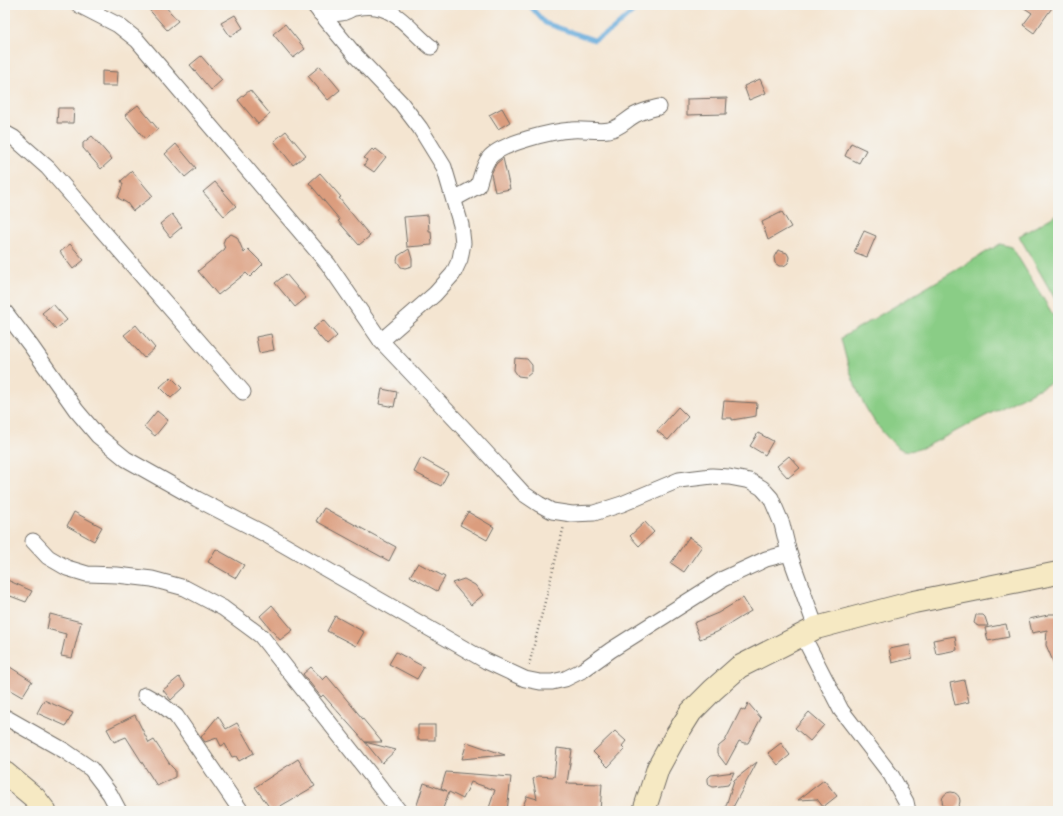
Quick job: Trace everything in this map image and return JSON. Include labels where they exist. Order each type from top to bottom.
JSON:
[{"type":"street","points":[[79,5],[118,25],[137,40],[328,264],[381,341],[524,494],[539,504],[552,510],[567,513],[594,513],[622,504],[680,480],[712,476],[750,481],[762,488],[771,498],[782,524],[809,632],[841,710],[891,775],[906,802],[908,811]]},
{"type":"street","points":[[317,9],[344,13],[354,8],[376,7],[386,10],[396,16],[431,46]]},
{"type":"street","points":[[317,9],[355,55],[400,103],[420,128],[444,167],[461,226],[464,243],[460,259],[453,274],[435,294],[381,341]]},
{"type":"street","points":[[454,199],[478,186],[485,165],[489,158],[497,150],[553,132],[613,129],[637,114],[659,107]]},
{"type":"street","points":[[5,132],[48,168],[243,392]]},
{"type":"street","points":[[5,312],[76,410],[98,436],[126,459],[197,499],[263,533],[486,661],[525,679],[540,682],[552,682],[565,679],[583,670],[611,650],[723,579],[766,558],[789,554]]},
{"type":"street","points":[[33,541],[48,557],[67,568],[87,574],[117,575],[152,579],[172,584],[185,588],[223,608],[236,617],[261,636],[399,811]]},
{"type":"street","points":[[644,811],[658,768],[691,712],[739,667],[809,632],[914,602],[1058,573]]},
{"type":"street","points":[[145,695],[161,704],[176,716],[241,811]]},
{"type":"street","points":[[5,717],[65,750],[92,769],[110,794],[119,811]]},
{"type":"street","points":[[5,773],[35,798],[45,811]]},
{"type":"path","points":[[525,679],[567,513]]},
{"type":"green space","points":[[1058,214],[1058,304],[1019,236]]},
{"type":"green space","points":[[1000,244],[1012,247],[1058,323],[1058,379],[925,447],[907,451],[902,449],[895,445],[887,437],[870,415],[863,403],[848,366],[841,338]]},
{"type":"building","points":[[145,5],[164,5],[178,21],[167,30]]},
{"type":"building","points":[[1020,5],[1054,5],[1034,33],[1023,25],[1032,13]]},
{"type":"building","points":[[235,15],[243,28],[230,36],[221,23]]},
{"type":"building","points":[[285,24],[305,49],[293,58],[273,34]]},
{"type":"building","points":[[201,56],[222,80],[211,90],[190,65]]},
{"type":"building","points":[[320,66],[340,90],[328,100],[308,76]]},
{"type":"building","points":[[102,71],[118,72],[117,86],[102,86]]},
{"type":"building","points":[[760,79],[766,93],[749,100],[744,86]]},
{"type":"building","points":[[250,90],[270,114],[258,124],[238,100]]},
{"type":"building","points":[[727,98],[726,114],[687,115],[687,99]]},
{"type":"building","points":[[138,105],[158,129],[145,139],[125,115]]},
{"type":"building","points":[[58,108],[74,108],[73,123],[57,123]]},
{"type":"building","points":[[502,108],[510,122],[498,129],[489,115]]},
{"type":"building","points":[[286,131],[306,155],[293,165],[274,141]]},
{"type":"building","points":[[92,136],[112,159],[101,169],[83,148],[83,143]]},
{"type":"building","points":[[851,143],[866,150],[859,163],[845,156]]},
{"type":"building","points":[[176,144],[196,168],[185,177],[165,154]]},
{"type":"building","points":[[372,149],[374,151],[376,149],[386,157],[374,172],[364,165],[367,160],[364,158]]},
{"type":"building","points":[[503,158],[510,189],[495,192],[491,174],[496,164]]},
{"type":"building","points":[[132,171],[153,196],[133,211],[127,203],[118,198],[123,184],[121,181]]},
{"type":"building","points":[[320,173],[341,197],[339,198],[370,236],[359,245],[338,221],[340,220],[309,183]]},
{"type":"building","points":[[215,182],[236,206],[224,216],[203,192]]},
{"type":"building","points":[[782,212],[791,227],[768,240],[762,222]]},
{"type":"building","points":[[172,214],[182,227],[170,237],[160,224]]},
{"type":"building","points":[[428,215],[432,245],[407,247],[404,217]]},
{"type":"building","points":[[864,231],[876,236],[867,257],[854,252]]},
{"type":"building","points":[[231,234],[237,237],[244,253],[248,249],[263,264],[250,277],[246,273],[218,295],[198,271],[225,249],[223,243],[225,238]]},
{"type":"building","points":[[70,244],[84,260],[73,269],[60,252]]},
{"type":"building","points":[[409,249],[412,259],[412,266],[405,268],[401,267],[397,261],[398,256]]},
{"type":"building","points":[[778,250],[787,253],[789,257],[788,263],[784,266],[779,266],[775,263],[774,257]]},
{"type":"building","points":[[286,274],[306,298],[295,307],[275,283]]},
{"type":"building","points":[[53,304],[67,320],[56,329],[42,313]]},
{"type":"building","points":[[323,320],[337,336],[327,345],[313,329]]},
{"type":"building","points":[[136,325],[155,348],[144,358],[124,335]]},
{"type":"building","points":[[271,334],[274,350],[259,353],[256,337]]},
{"type":"building","points":[[515,358],[527,359],[532,365],[532,372],[526,377],[518,376],[514,370]]},
{"type":"building","points":[[171,377],[182,388],[171,398],[160,387]]},
{"type":"building","points":[[382,389],[397,392],[394,407],[379,404]]},
{"type":"building","points":[[724,401],[757,403],[756,416],[732,420],[732,418],[722,418]]},
{"type":"building","points":[[678,407],[688,417],[668,440],[657,431]]},
{"type":"building","points":[[157,411],[168,420],[155,436],[144,427]]},
{"type":"building","points":[[758,433],[773,441],[765,455],[750,446]]},
{"type":"building","points":[[789,456],[800,468],[788,478],[777,466]]},
{"type":"building","points":[[421,458],[448,473],[441,486],[414,472]]},
{"type":"building","points":[[324,508],[396,547],[389,561],[316,521]]},
{"type":"building","points":[[74,512],[102,527],[94,541],[67,526]]},
{"type":"building","points":[[468,512],[494,527],[487,540],[460,525]]},
{"type":"building","points":[[645,522],[654,532],[639,546],[630,536]]},
{"type":"building","points":[[689,537],[702,546],[684,572],[671,563]]},
{"type":"building","points":[[216,549],[244,565],[236,578],[208,562]]},
{"type":"building","points":[[418,563],[445,577],[437,591],[410,576]]},
{"type":"building","points":[[5,579],[32,591],[26,602],[5,594]]},
{"type":"building","points":[[464,579],[475,585],[483,595],[471,605],[452,583]]},
{"type":"building","points":[[743,598],[751,611],[717,632],[700,639],[694,623],[718,613]]},
{"type":"building","points":[[272,605],[293,630],[280,640],[260,616]]},
{"type":"building","points":[[50,614],[81,622],[72,658],[61,656],[66,634],[47,629]]},
{"type":"building","points":[[1048,614],[1058,614],[1058,673],[1046,645],[1047,630],[1032,633],[1029,619]]},
{"type":"building","points":[[976,615],[983,615],[988,626],[978,626],[974,623]]},
{"type":"building","points":[[335,616],[364,632],[356,646],[327,631]]},
{"type":"building","points":[[1006,624],[1009,637],[988,641],[985,628]]},
{"type":"building","points":[[955,636],[957,650],[936,654],[933,640]]},
{"type":"building","points":[[910,645],[912,658],[892,663],[889,649]]},
{"type":"building","points":[[396,652],[424,667],[417,679],[389,664]]},
{"type":"building","points":[[10,667],[32,681],[22,697],[5,687],[5,675]]},
{"type":"building","points":[[311,667],[323,680],[327,676],[382,742],[365,742],[323,695],[321,697],[303,674]]},
{"type":"building","points":[[179,677],[186,686],[171,700],[163,690]]},
{"type":"building","points":[[964,680],[969,702],[955,705],[950,683]]},
{"type":"building","points":[[44,700],[73,713],[66,726],[37,713]]},
{"type":"building","points":[[748,703],[761,718],[748,743],[739,741],[726,765],[717,753],[717,749],[725,741],[741,709],[745,711]]},
{"type":"building","points":[[809,712],[824,725],[810,741],[795,728]]},
{"type":"building","points":[[135,715],[149,743],[154,740],[175,770],[175,777],[157,786],[126,737],[114,742],[107,729]]},
{"type":"building","points":[[218,716],[226,729],[237,723],[254,753],[239,761],[236,756],[232,757],[225,744],[221,746],[217,738],[205,742],[201,737]]},
{"type":"building","points":[[418,725],[435,725],[435,740],[418,740]]},
{"type":"building","points":[[615,731],[626,741],[622,746],[625,749],[608,767],[593,752]]},
{"type":"building","points":[[365,742],[396,750],[382,763]]},
{"type":"building","points":[[467,742],[505,755],[462,759]]},
{"type":"building","points":[[781,743],[790,755],[778,765],[768,753]]},
{"type":"building","points":[[557,748],[572,750],[567,783],[602,784],[600,811],[521,811],[527,796],[537,799],[533,779],[538,776],[554,777]]},
{"type":"building","points":[[298,759],[315,786],[272,811],[255,787]]},
{"type":"building","points":[[757,762],[731,811],[725,809],[734,780]]},
{"type":"building","points":[[446,772],[511,777],[507,811],[488,811],[495,790],[471,782],[463,799],[449,792],[442,811],[415,811],[424,783],[447,791],[441,788]]},
{"type":"building","points":[[734,772],[728,785],[713,787],[709,785],[708,778],[711,775]]},
{"type":"building","points":[[824,780],[837,796],[823,807],[817,799],[798,800]]},
{"type":"building","points":[[947,792],[955,792],[960,797],[958,808],[955,810],[947,810],[942,805],[942,797]]},
{"type":"waterway","points":[[529,5],[545,23],[594,40],[611,31],[640,5]]}]
